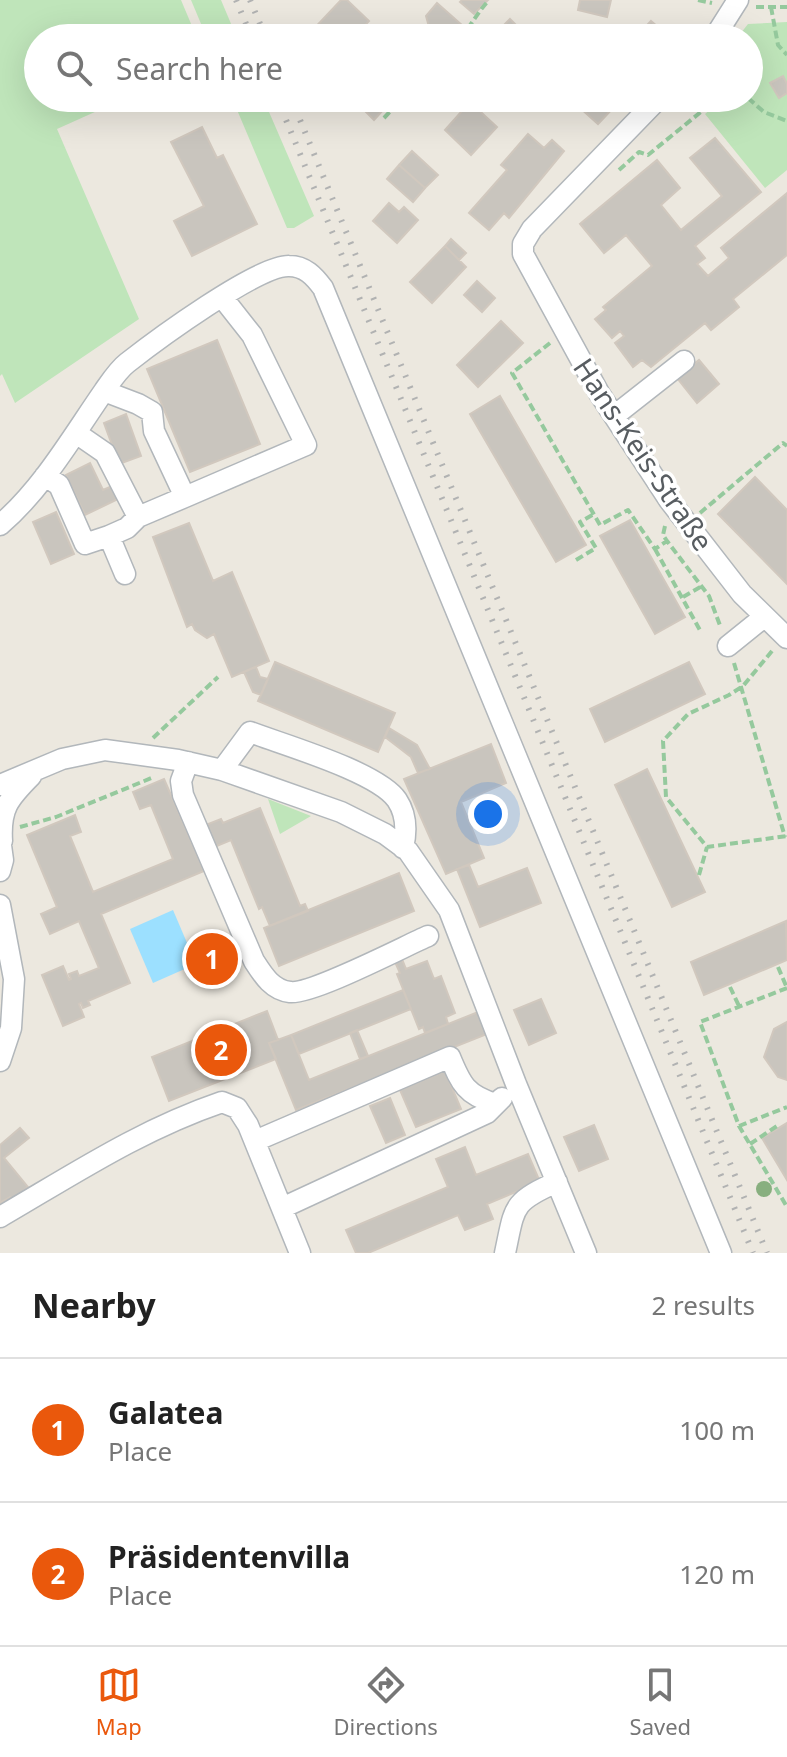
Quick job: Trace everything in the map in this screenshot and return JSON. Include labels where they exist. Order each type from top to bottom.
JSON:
[{"type":"street","points":[[723,24],[737,3]]},
{"type":"street","name":"Hans-Keis-Straße","points":[[645,112],[532,229],[523,244],[523,254],[614,416],[687,524],[742,594],[785,637]]},
{"type":"street","points":[[0,525],[18,510],[45,476],[125,364],[247,280],[287,265],[313,274],[323,288],[721,1253]]},
{"type":"street","points":[[45,476],[59,485],[85,544],[127,528],[138,517],[306,445],[252,335],[222,297]]},
{"type":"street","points":[[614,416],[684,361]]},
{"type":"street","points":[[104,391],[152,412],[154,431],[185,497]]},
{"type":"street","points":[[76,433],[105,453],[138,517]]},
{"type":"street","points":[[109,536],[125,574]]},
{"type":"street","points":[[728,646],[764,617]]},
{"type":"street","points":[[222,770],[250,732],[373,780],[397,800],[407,830],[403,848]]},
{"type":"street","points":[[0,785],[62,759],[105,750],[185,768],[222,770],[341,812],[385,834],[403,848],[427,876],[449,910],[586,1253]]},
{"type":"street","points":[[185,768],[181,781],[183,795],[254,961],[265,979],[275,987],[287,992],[311,989],[428,936]]},
{"type":"street","points":[[0,871],[7,836],[1,817],[10,798],[35,771]]},
{"type":"street","points":[[0,1061],[11,1028],[14,979],[1,918]]},
{"type":"street","points":[[255,1141],[450,1057],[465,1089],[482,1100],[496,1104]]},
{"type":"street","points":[[282,1208],[487,1113],[516,1084]]},
{"type":"street","points":[[0,1217],[89,1162],[222,1102],[237,1108],[255,1141],[300,1253]]},
{"type":"street","points":[[505,1253],[519,1202],[557,1182]]},
{"type":"path","points":[[471,24],[489,0]]},
{"type":"path","points":[[737,3],[787,7]]},
{"type":"path","points":[[771,7],[778,45],[787,55]]},
{"type":"path","points":[[763,111],[787,121]]},
{"type":"path","points":[[384,118],[390,112]]},
{"type":"path","points":[[639,152],[648,155],[701,112]]},
{"type":"path","points":[[564,331],[512,373],[600,525],[628,510],[655,549],[701,632]]},
{"type":"path","points":[[687,524],[783,443],[787,446]]},
{"type":"path","points":[[576,560],[596,548],[580,522],[594,514]]},
{"type":"path","points":[[655,549],[667,541]]},
{"type":"path","points":[[682,597],[702,586]]},
{"type":"path","points":[[707,847],[666,797],[663,741],[688,714],[743,686],[785,637]]},
{"type":"path","points":[[7,836],[166,772],[185,768]]},
{"type":"path","points":[[707,847],[787,836]]},
{"type":"path","points":[[699,875],[707,847]]},
{"type":"path","points":[[778,967],[787,988],[700,1022],[739,1126],[787,1207]]},
{"type":"path","points":[[730,987],[739,1006]]},
{"type":"path","points":[[739,1126],[787,1107]]},
{"type":"path","points":[[750,1144],[777,1126]]},
{"type":"green space","points":[[0,0],[181,0],[191,24],[24,24],[24,112],[95,112],[57,129],[139,319],[15,403],[2,374],[0,376]]},
{"type":"green space","points":[[191,0],[221,0],[231,24],[201,24]]},
{"type":"green space","points":[[787,22],[787,170],[765,188],[705,114],[763,112],[763,24],[748,24]]},
{"type":"green space","points":[[238,112],[269,112],[314,216],[294,228],[287,228]]},
{"type":"green space","points":[[268,799],[311,816],[280,834]]},
{"type":"water","points":[[173,910],[196,964],[153,983],[130,929]]},
{"type":"building","points":[[341,0],[347,0],[369,21],[366,24],[318,24]]},
{"type":"building","points":[[488,0],[474,14],[460,2]]},
{"type":"building","points":[[580,0],[611,0],[607,17],[578,10]]},
{"type":"building","points":[[437,3],[461,24],[428,24],[426,16]]},
{"type":"building","points":[[783,76],[787,93],[779,98],[770,83]]},
{"type":"building","points":[[366,112],[381,112],[374,120]]},
{"type":"building","points":[[461,112],[481,112],[497,127],[471,155],[445,130]]},
{"type":"building","points":[[585,112],[609,112],[598,124]]},
{"type":"building","points":[[202,127],[217,158],[223,155],[257,224],[192,256],[174,221],[204,206],[171,142]]},
{"type":"building","points":[[528,134],[544,148],[552,140],[564,151],[509,218],[504,213],[489,230],[469,213],[507,170],[501,165]]},
{"type":"building","points":[[715,138],[761,192],[695,246],[705,258],[697,264],[708,276],[729,258],[721,248],[787,193],[787,255],[733,299],[739,307],[711,330],[705,323],[651,367],[642,360],[633,367],[615,343],[624,336],[620,331],[612,338],[595,319],[606,310],[603,307],[652,266],[626,235],[604,253],[580,224],[657,160],[680,188],[661,205],[681,230],[722,196],[690,158]]},
{"type":"building","points":[[412,151],[438,175],[425,188],[399,165]]},
{"type":"building","points":[[399,165],[425,188],[413,202],[387,179]]},
{"type":"building","points":[[389,203],[399,212],[404,207],[418,220],[397,243],[373,221]]},
{"type":"building","points":[[451,239],[466,253],[459,260],[445,246]]},
{"type":"building","points":[[445,246],[466,267],[432,303],[410,282]]},
{"type":"building","points":[[477,281],[495,298],[482,312],[464,295]]},
{"type":"building","points":[[501,321],[523,343],[478,387],[457,365]]},
{"type":"building","points":[[217,340],[260,444],[190,472],[147,369]]},
{"type":"building","points":[[699,360],[719,384],[697,403],[677,378]]},
{"type":"building","points":[[500,396],[586,545],[556,562],[470,414]]},
{"type":"building","points":[[126,414],[141,456],[119,464],[104,423]]},
{"type":"building","points":[[90,463],[103,490],[112,486],[118,499],[85,515],[66,475]]},
{"type":"building","points":[[755,477],[787,510],[787,584],[718,514]]},
{"type":"building","points":[[56,512],[74,554],[51,564],[33,522]]},
{"type":"building","points":[[630,520],[685,617],[655,634],[600,536]]},
{"type":"building","points":[[189,523],[213,581],[232,572],[269,661],[232,677],[214,634],[207,638],[192,624],[187,627],[153,537]]},
{"type":"building","points":[[275,662],[395,713],[378,752],[258,701]]},
{"type":"building","points":[[689,662],[705,694],[605,742],[590,709]]},
{"type":"building","points":[[256,667],[260,677],[268,679],[261,695],[253,692],[244,672]]},
{"type":"building","points":[[389,728],[417,745],[430,769],[418,773],[411,757],[385,737]]},
{"type":"building","points":[[491,744],[506,783],[461,802],[484,858],[446,874],[404,779]]},
{"type":"building","points":[[647,769],[705,892],[672,907],[615,785]]},
{"type":"building","points":[[164,779],[204,871],[101,914],[130,983],[88,1001],[90,1005],[83,1008],[79,1004],[84,1017],[63,1026],[42,975],[63,966],[69,980],[69,974],[77,971],[79,976],[99,968],[79,921],[50,934],[41,914],[57,907],[27,835],[75,815],[81,832],[70,836],[93,892],[173,859],[151,805],[140,809],[133,792]]},
{"type":"building","points":[[260,808],[300,906],[305,904],[308,911],[270,926],[262,907],[259,909],[231,840],[212,848],[203,826],[221,819],[223,823]]},
{"type":"building","points":[[469,865],[478,887],[527,868],[541,903],[480,927],[457,869]]},
{"type":"building","points":[[399,873],[414,911],[279,966],[264,928]]},
{"type":"building","points":[[786,921],[787,960],[704,995],[691,962]]},
{"type":"building","points":[[402,959],[406,969],[427,961],[434,979],[441,976],[455,1013],[446,1017],[448,1024],[425,1033],[423,1027],[419,1029],[397,974],[400,973],[395,962]]},
{"type":"building","points":[[403,990],[411,1009],[299,1054],[291,1035]]},
{"type":"building","points":[[541,999],[556,1033],[529,1045],[514,1010]]},
{"type":"building","points":[[267,1011],[278,1040],[269,1043],[276,1059],[169,1101],[152,1057]]},
{"type":"building","points":[[478,1012],[487,1034],[296,1110],[269,1043],[291,1035],[309,1080]]},
{"type":"building","points":[[787,1022],[787,1080],[778,1077],[764,1057],[774,1029]]},
{"type":"building","points":[[357,1030],[368,1056],[360,1059],[350,1033]]},
{"type":"building","points":[[445,1071],[461,1109],[416,1127],[400,1090]]},
{"type":"building","points":[[390,1098],[405,1135],[386,1143],[370,1106]]},
{"type":"building","points":[[787,1123],[787,1180],[762,1138]]},
{"type":"building","points":[[594,1125],[608,1159],[579,1171],[564,1137]]},
{"type":"building","points":[[20,1128],[29,1138],[4,1158],[28,1187],[12,1200],[10,1197],[0,1203],[0,1145]]},
{"type":"building","points":[[465,1147],[476,1175],[528,1154],[540,1182],[487,1204],[493,1219],[465,1230],[458,1215],[368,1253],[356,1253],[346,1230],[448,1187],[436,1159]]},
{"type":"railway","points":[[236,0],[246,24]]},
{"type":"railway","points":[[250,0],[260,24]]},
{"type":"railway","points":[[283,112],[753,1253]]},
{"type":"railway","points":[[297,112],[767,1253]]},
{"type":"place","name":"Galatea","points":[[212,959]]},
{"type":"place","name":"Präsidentenvilla","points":[[221,1050]]}]
